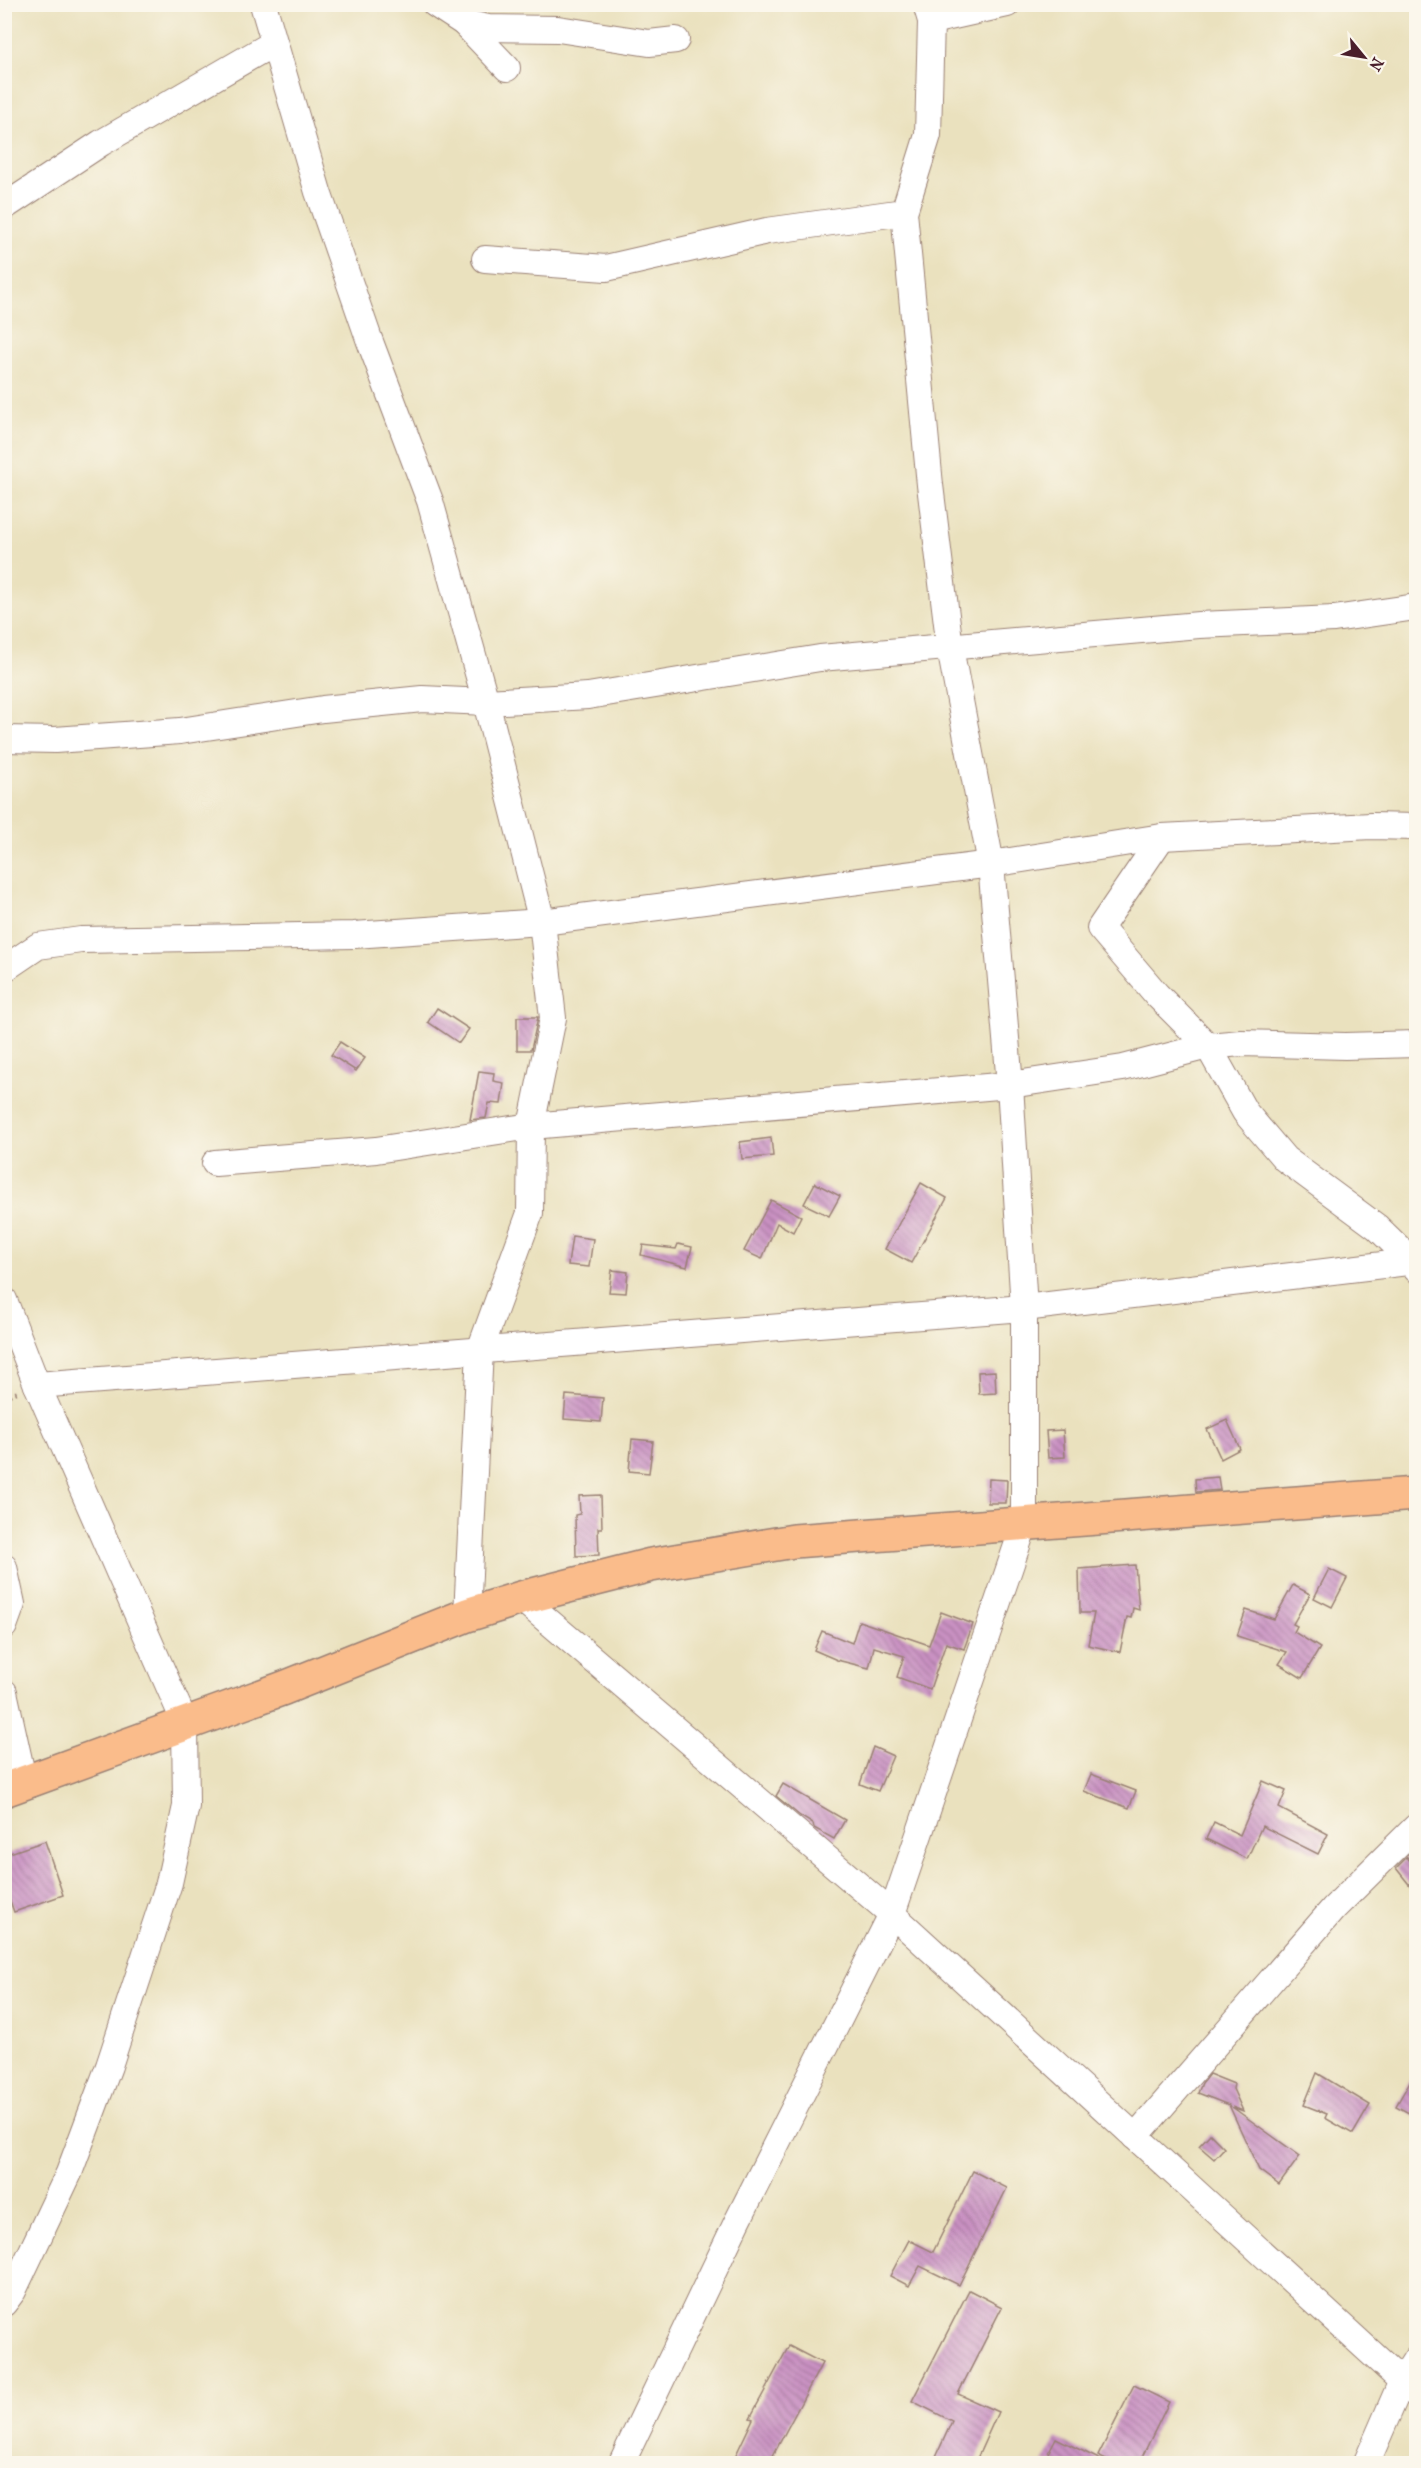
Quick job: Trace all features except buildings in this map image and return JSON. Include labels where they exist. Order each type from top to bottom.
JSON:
[{"type":"highway","points":[[14,1786],[284,1688],[467,1615],[521,1598],[651,1564],[794,1541],[1416,1494]]},
{"type":"street","points":[[435,4],[464,22],[507,68]]},
{"type":"street","points":[[621,2463],[737,2222],[892,1914],[1024,1525],[1024,1308],[1011,1085],[991,864],[950,648],[930,485],[904,212],[928,135],[929,13],[1007,4]]},
{"type":"street","points":[[4,207],[101,143],[270,19],[318,192],[369,339],[430,501],[486,702],[542,922],[553,1018],[531,1126],[530,1213],[480,1350],[467,1615]]},
{"type":"street","points":[[464,22],[488,28],[558,28],[649,43],[676,40]]},
{"type":"street","points":[[485,259],[606,268],[767,231],[904,212]]},
{"type":"street","points":[[4,739],[55,740],[180,730],[323,709],[422,699],[486,702],[588,696],[820,658],[1199,625],[1334,619],[1416,607]]},
{"type":"street","points":[[4,969],[38,946],[81,940],[354,935],[542,922],[991,864],[1162,837],[1371,826],[1416,826]]},
{"type":"street","points":[[1162,837],[1100,928],[1157,994],[1208,1046],[1245,1112],[1285,1159],[1377,1227],[1415,1264]]},
{"type":"street","points":[[215,1163],[376,1150],[531,1126],[1011,1085],[1123,1068],[1208,1046],[1241,1043],[1345,1046],[1416,1044]]},
{"type":"street","points":[[38,1385],[1024,1308],[1415,1264]]},
{"type":"street","points":[[4,1300],[10,1333],[38,1385],[185,1724],[186,1806],[169,1883],[109,2066],[69,2173],[13,2291],[4,2303]]},
{"type":"street","points":[[4,1567],[12,1604],[4,1626]]},
{"type":"street","points":[[521,1598],[892,1914],[1409,2387]]},
{"type":"street","points":[[4,1692],[14,1786]]},
{"type":"street","points":[[1135,2137],[1334,1908],[1416,1827]]},
{"type":"street","points":[[1368,2461],[1409,2387],[1416,2359]]}]
